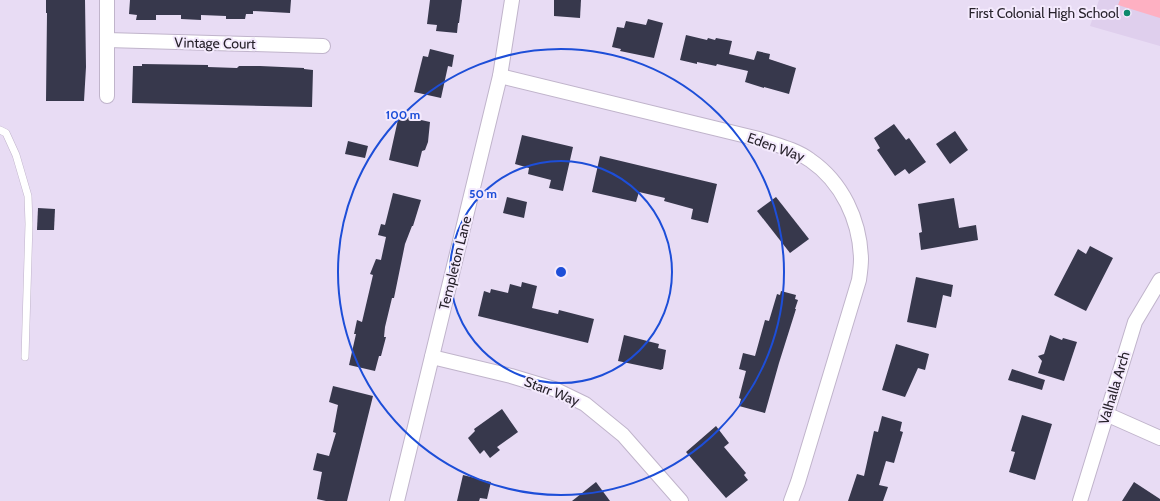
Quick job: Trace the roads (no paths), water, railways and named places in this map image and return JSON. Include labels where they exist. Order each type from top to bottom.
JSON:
[{"type":"street","points":[[107,0],[107,96]]},
{"type":"street","name":"Templeton Lane","points":[[397,501],[500,76],[512,0]]},
{"type":"street","name":"Vintage Court","points":[[107,40],[323,46]]},
{"type":"street","name":"Eden Way","points":[[500,76],[759,139],[793,151],[809,159],[825,172],[836,184],[846,200],[857,226],[860,241],[861,261],[859,280],[798,482],[790,501]]},
{"type":"street","name":"Valhalla Arch","points":[[1080,501],[1135,322],[1160,280]]},
{"type":"street","name":"Starr Way","points":[[432,357],[511,376],[554,389],[585,404],[623,435],[681,501]]},
{"type":"street","points":[[1106,414],[1160,438]]},
{"type":"lane","points":[[0,130],[6,133],[16,154],[28,196],[29,224],[25,357]]},
{"type":"place","name":"First Colonial High School","points":[[1127,13]]}]
